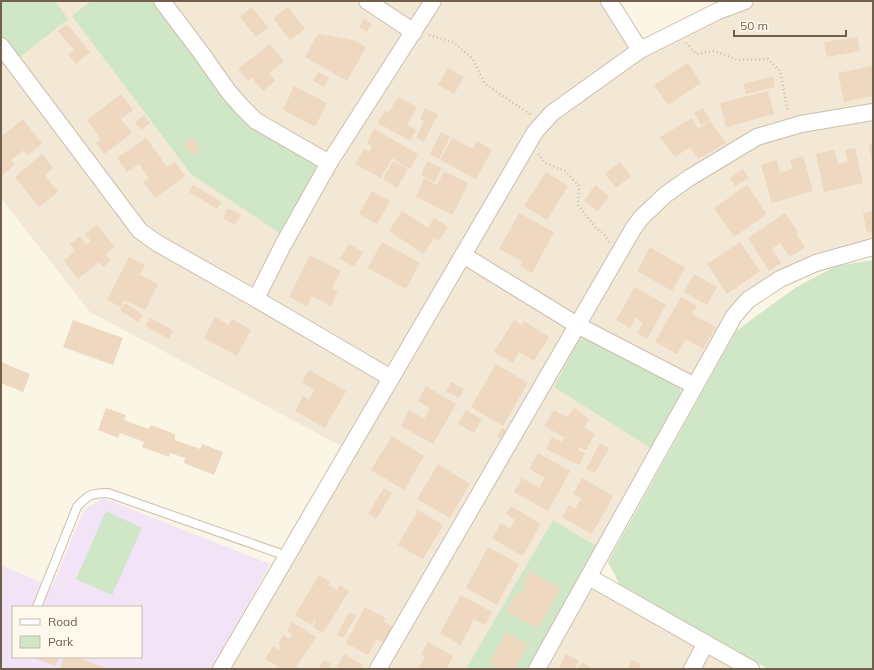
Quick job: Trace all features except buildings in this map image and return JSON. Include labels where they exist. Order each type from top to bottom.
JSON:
[{"type":"street","points":[[162,1],[228,91],[256,121],[329,163]]},
{"type":"street","points":[[367,1],[415,29]]},
{"type":"street","points":[[256,299],[283,245],[329,163],[434,1]]},
{"type":"street","points":[[609,1],[640,50]]},
{"type":"street","points":[[221,669],[535,132],[542,123],[552,113],[640,50],[718,11],[745,1]]},
{"type":"street","points":[[1,46],[140,230],[157,244],[256,299],[391,378]]},
{"type":"street","points":[[378,669],[618,254],[641,218],[665,195],[689,178],[757,137],[801,124],[873,112]]},
{"type":"street","points":[[537,669],[734,316],[748,300],[780,279],[816,263],[873,247]]},
{"type":"street","points":[[463,255],[577,325],[695,386]]},
{"type":"street","points":[[589,577],[752,669]]},
{"type":"street","points":[[692,669],[706,643]]},
{"type":"lane","points":[[37,606],[77,507],[91,494],[108,494],[287,556]]},
{"type":"path","points":[[415,29],[453,42],[472,58],[485,84],[542,123]]},
{"type":"path","points":[[677,32],[696,54],[714,51],[738,60],[768,59],[780,71],[791,127]]},
{"type":"path","points":[[528,144],[546,163],[566,172],[579,186],[578,205],[596,228],[604,234],[618,254]]},
{"type":"shaded area","points":[[1,1],[602,1],[631,49],[548,106],[531,124],[341,446],[90,312],[1,198]]},
{"type":"shaded area","points":[[760,1],[873,1],[873,243],[747,297],[584,578],[751,669],[231,669],[368,427],[539,135],[553,119],[642,55],[722,15]]},
{"type":"shaded area","points":[[103,498],[270,564],[212,669],[1,669],[1,565],[52,587],[84,510]]},
{"type":"green space","points":[[1,1],[55,1],[68,19],[17,59],[1,38]]},
{"type":"green space","points":[[91,1],[155,1],[224,93],[324,165],[281,234],[191,174],[72,16]]},
{"type":"green space","points":[[873,260],[873,669],[768,669],[621,587],[608,562],[736,331],[795,288],[836,266]]},
{"type":"green space","points":[[590,338],[678,386],[683,398],[654,450],[554,387],[579,339]]},
{"type":"green space","points":[[106,511],[142,528],[112,595],[76,579]]},
{"type":"green space","points":[[553,520],[598,547],[529,669],[466,669]]}]
